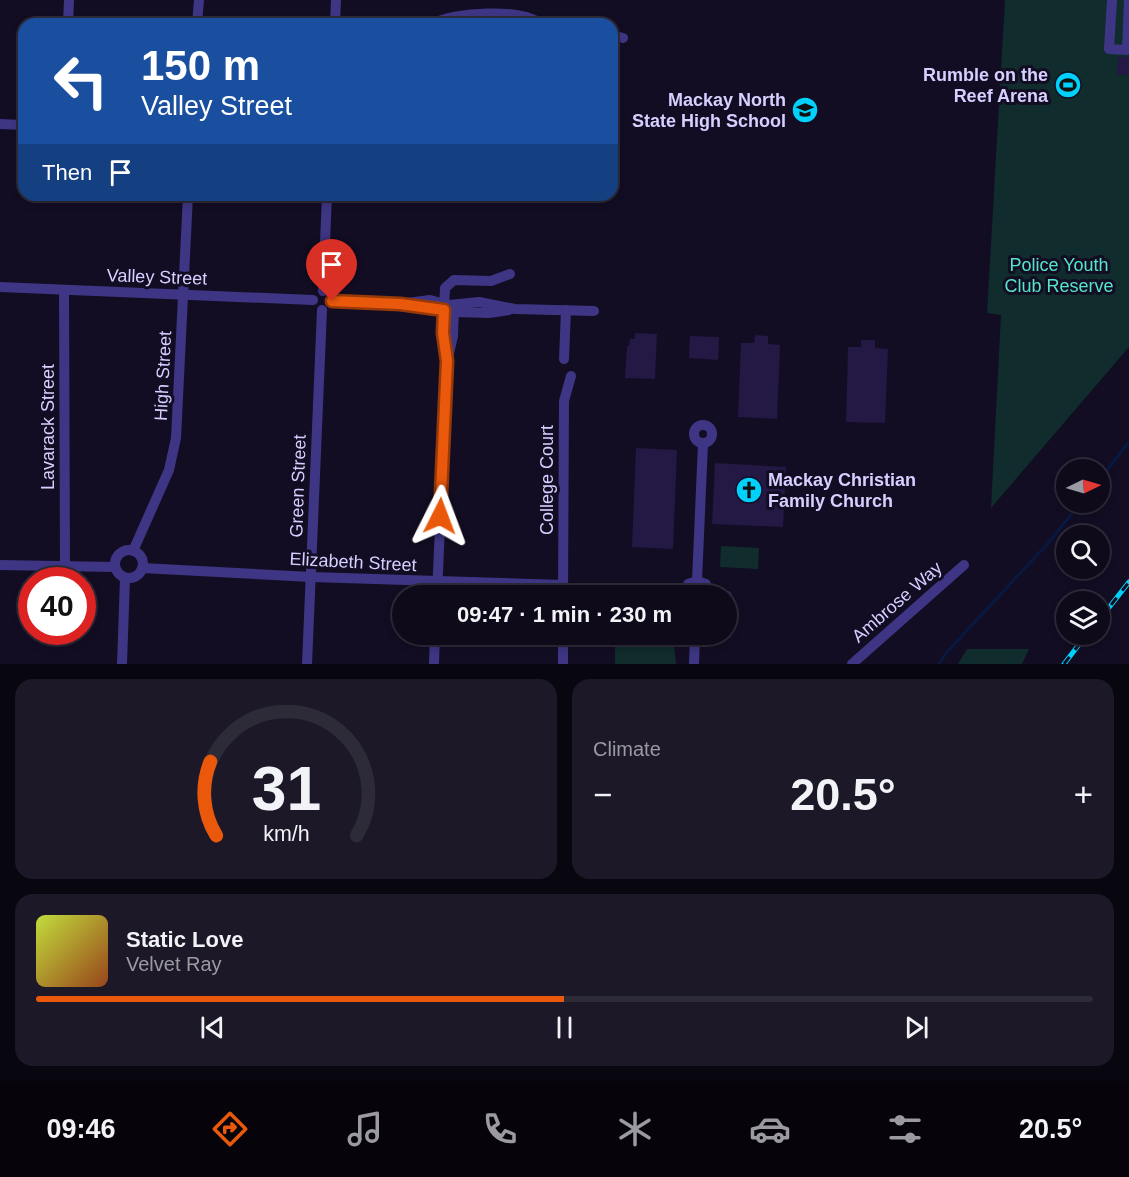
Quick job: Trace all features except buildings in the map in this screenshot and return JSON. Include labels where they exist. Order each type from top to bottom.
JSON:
[{"type":"street","points":[[68,18],[69,0]]},
{"type":"street","points":[[197,18],[198,0]]},
{"type":"street","points":[[335,18],[336,0]]},
{"type":"street","points":[[1112,0],[1109,49],[1127,50],[1129,0]]},
{"type":"street","points":[[452,18],[459,16],[490,18]]},
{"type":"street","points":[[0,124],[18,125]]},
{"type":"street","name":"High Street","points":[[134,551],[173,454],[188,201]]},
{"type":"street","points":[[323,291],[327,201]]},
{"type":"street","points":[[437,583],[447,361],[453,336],[445,286],[452,281],[489,282],[510,274]]},
{"type":"street","name":"Valley Street","points":[[0,287],[313,300]]},
{"type":"street","name":"Lavarack Street","points":[[63,290],[65,565]]},
{"type":"street","points":[[323,291],[330,295],[332,301],[328,309],[322,310],[316,308],[313,300],[315,294],[323,291]]},
{"type":"street","points":[[332,301],[400,304],[430,300],[449,308],[489,313],[515,309],[594,311]]},
{"type":"street","name":"Green Street","points":[[307,664],[322,310]]},
{"type":"street","points":[[564,359],[566,310]]},
{"type":"street","name":"College Court","points":[[563,585],[564,401],[571,376]]},
{"type":"street","points":[[697,580],[703,443]]},
{"type":"street","points":[[126,550],[134,551],[141,556],[142,568],[134,577],[125,578],[119,575],[115,567],[118,555],[126,550]]},
{"type":"street","points":[[0,565],[115,567]]},
{"type":"street","name":"Ambrose Way","points":[[852,664],[964,565]]},
{"type":"street","name":"Elizabeth Street","points":[[142,568],[473,585]]},
{"type":"street","points":[[122,664],[125,578]]},
{"type":"street","points":[[688,585],[697,580],[706,585]]},
{"type":"street","points":[[434,664],[435,645]]},
{"type":"street","points":[[563,645],[563,664]]},
{"type":"street","points":[[694,664],[695,645]]},
{"type":"green space","name":"Police Youth Club Reserve","points":[[1005,0],[1129,0],[1129,347],[991,508],[1001,315],[987,313]]},
{"type":"green space","points":[[721,546],[759,548],[758,569],[720,567]]},
{"type":"green space","points":[[615,645],[674,645],[676,664],[615,664]]},
{"type":"green space","points":[[967,649],[1029,649],[1022,664],[958,664]]},
{"type":"waterway","points":[[1110,466],[1129,442]]},
{"type":"waterway","points":[[939,664],[946,653],[1051,540],[1072,513]]},
{"type":"railway","points":[[1110,606],[1129,582]]},
{"type":"railway","points":[[1064,664],[1079,645]]},
{"type":"place","name":"Rumble on the Reef Arena","points":[[1068,85]]},
{"type":"place","name":"Mackay North State High School","points":[[805,110]]},
{"type":"place","name":"Mackay Christian Family Church","points":[[749,490]]},
{"type":"route","points":[[332,301],[400,304],[444,310],[443,333],[447,361],[440,516]]}]
